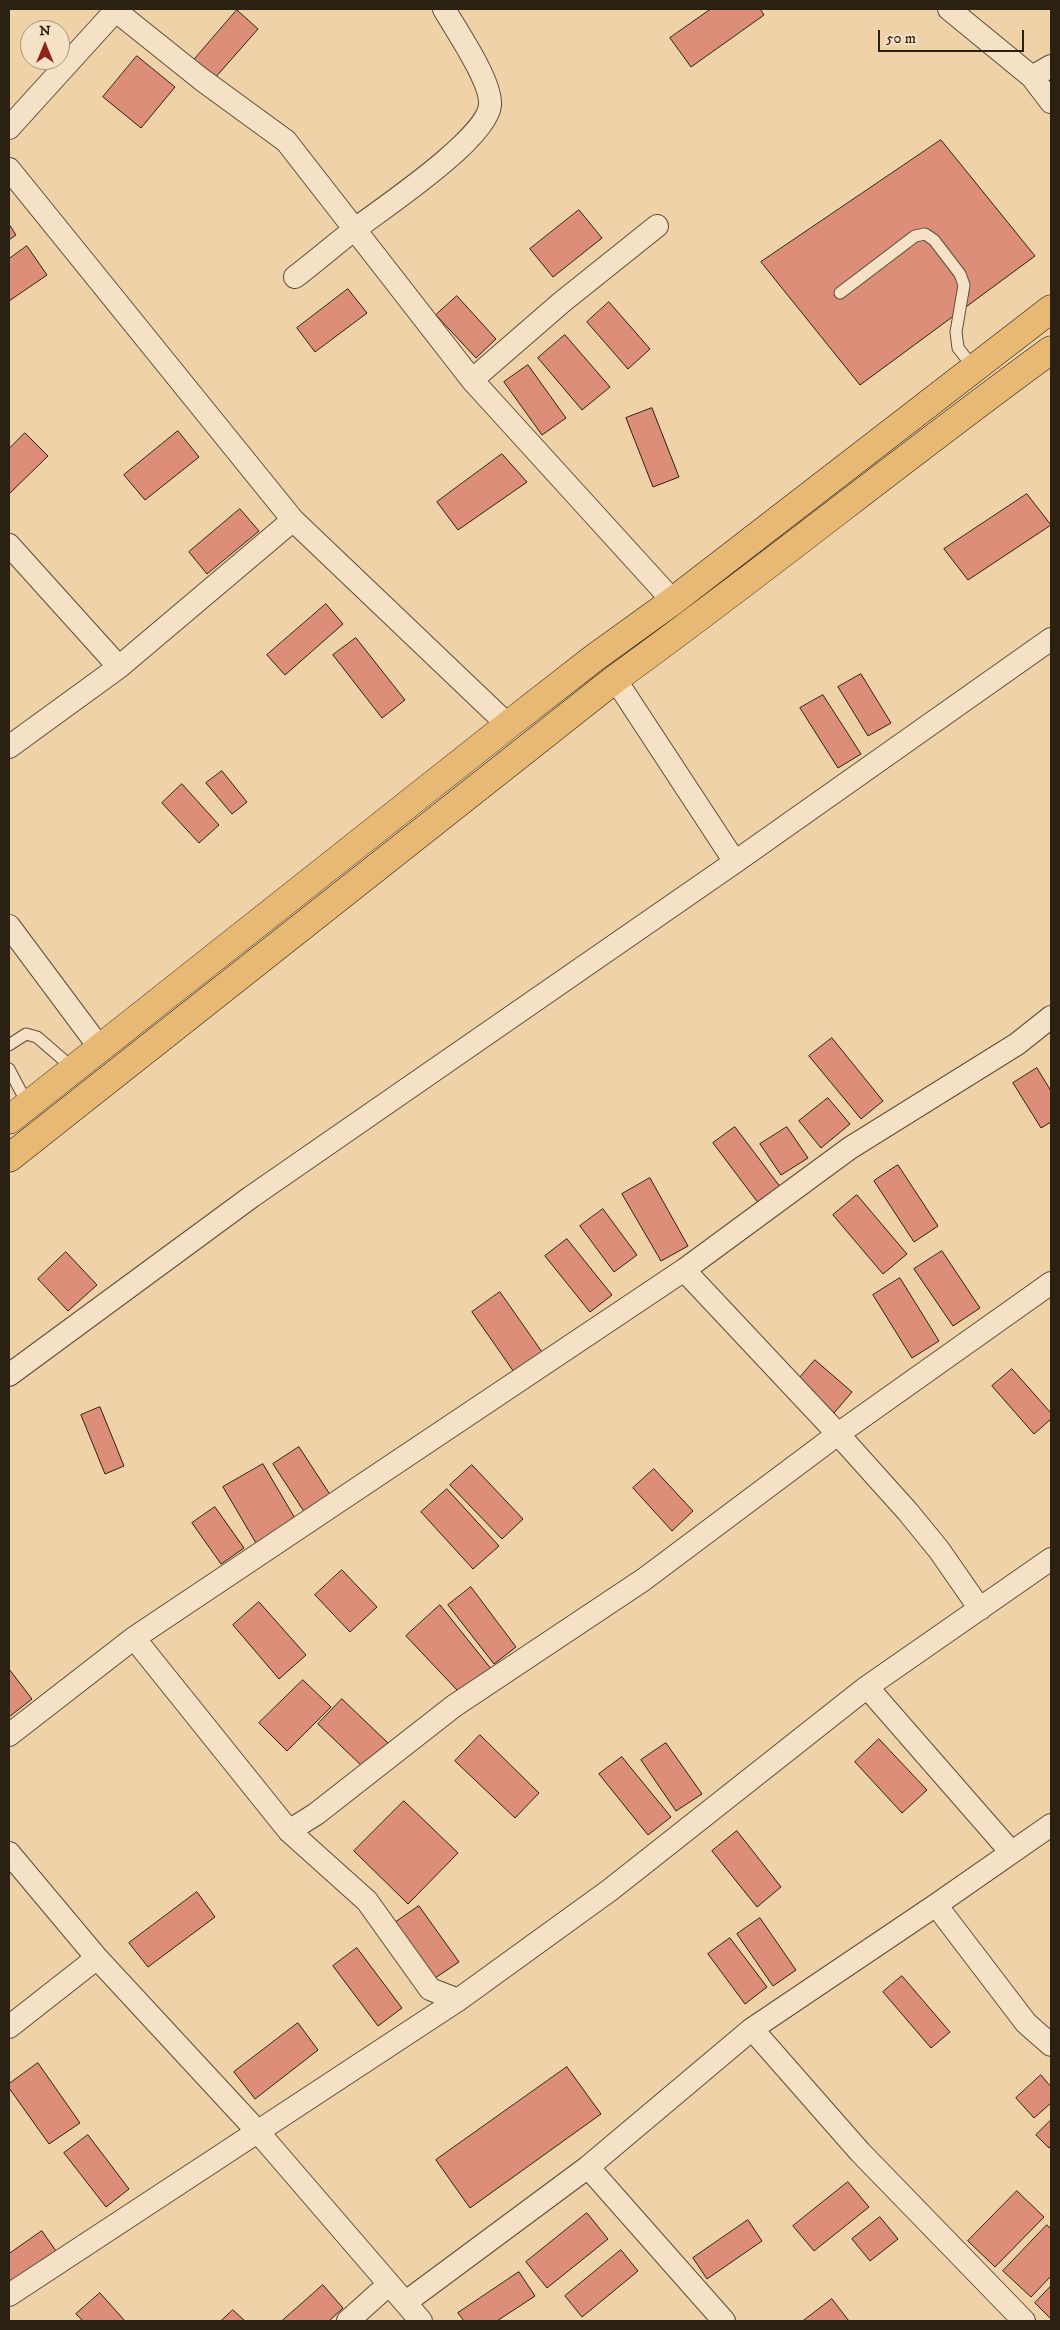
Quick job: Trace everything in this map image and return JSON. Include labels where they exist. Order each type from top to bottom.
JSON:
[{"type":"highway","points":[[18,1113],[594,658],[673,600],[1051,309]]},
{"type":"highway","points":[[9,1158],[615,679],[694,622],[938,432],[1051,350]]},
{"type":"street","points":[[295,277],[355,229],[420,182],[475,133],[485,119],[490,106],[482,76],[444,9]]},
{"type":"street","points":[[9,128],[117,10],[201,79],[286,141],[472,380],[673,600]]},
{"type":"street","points":[[961,12],[1032,77],[1051,102]]},
{"type":"street","points":[[1032,77],[1051,66]]},
{"type":"street","points":[[9,169],[293,520],[508,725]]},
{"type":"street","points":[[472,380],[562,302],[657,226]]},
{"type":"street","points":[[9,747],[119,667],[293,520]]},
{"type":"street","points":[[9,545],[119,667]]},
{"type":"street","points":[[9,1374],[251,1197],[735,862],[1051,639]]},
{"type":"street","points":[[615,679],[735,862]]},
{"type":"street","points":[[9,926],[100,1048]]},
{"type":"street","points":[[9,1735],[134,1638],[346,1498],[684,1270],[850,1148],[1017,1044],[1051,1017]]},
{"type":"street","points":[[684,1270],[838,1434],[939,1550],[980,1609]]},
{"type":"street","points":[[289,1831],[316,1814],[454,1706],[643,1580],[838,1434],[1051,1283]]},
{"type":"street","points":[[9,2295],[458,2000],[610,1890],[867,1687],[1051,1559]]},
{"type":"street","points":[[134,1638],[289,1831],[367,1902],[430,1989],[458,2000]]},
{"type":"street","points":[[867,1687],[1011,1852]]},
{"type":"street","points":[[406,2302],[588,2167],[752,2029],[1011,1852],[1048,1833]]},
{"type":"street","points":[[9,1853],[97,1958],[259,2132],[337,2221],[388,2285],[406,2302],[421,2321]]},
{"type":"street","points":[[936,1905],[1026,2023],[1051,2046]]},
{"type":"street","points":[[9,2027],[97,1958]]},
{"type":"street","points":[[752,2029],[860,2152],[1024,2321]]},
{"type":"street","points":[[588,2167],[724,2321]]},
{"type":"street","points":[[348,2321],[388,2285]]},
{"type":"lane","points":[[840,293],[915,236],[925,234],[934,240],[964,285],[956,332],[958,348],[974,368]]},
{"type":"lane","points":[[9,1045],[26,1034],[37,1037],[74,1069]]},
{"type":"lane","points":[[9,1069],[18,1113]]},
{"type":"building","points":[[711,9],[760,9],[764,15],[691,67],[670,38]]},
{"type":"building","points":[[237,10],[258,29],[214,79],[193,61]]},
{"type":"building","points":[[137,56],[175,87],[141,128],[103,97]]},
{"type":"building","points":[[941,140],[1035,256],[860,385],[761,262]]},
{"type":"building","points":[[579,210],[602,238],[553,277],[530,249]]},
{"type":"building","points":[[9,224],[16,235],[9,240]]},
{"type":"building","points":[[27,246],[47,275],[9,301],[9,259]]},
{"type":"building","points":[[348,289],[367,313],[315,352],[297,328]]},
{"type":"building","points":[[457,296],[496,339],[476,358],[436,315]]},
{"type":"building","points":[[609,302],[650,349],[628,369],[587,322]]},
{"type":"building","points":[[565,335],[610,387],[582,410],[538,358]]},
{"type":"building","points":[[528,365],[566,418],[542,435],[504,382]]},
{"type":"building","points":[[652,408],[679,477],[653,487],[626,418]]},
{"type":"building","points":[[178,431],[199,457],[145,500],[124,475]]},
{"type":"building","points":[[25,433],[48,456],[9,494],[9,449]]},
{"type":"building","points":[[502,454],[527,482],[458,530],[437,502]]},
{"type":"building","points":[[1027,494],[1051,525],[968,580],[944,549]]},
{"type":"building","points":[[240,509],[259,531],[207,574],[189,552]]},
{"type":"building","points":[[326,604],[343,624],[285,675],[267,655]]},
{"type":"building","points":[[356,638],[405,700],[382,718],[333,655]]},
{"type":"building","points":[[861,674],[891,723],[868,736],[838,687]]},
{"type":"building","points":[[823,695],[861,754],[838,768],[800,708]]},
{"type":"building","points":[[222,771],[247,802],[232,814],[206,783]]},
{"type":"building","points":[[182,784],[219,825],[199,843],[162,803]]},
{"type":"building","points":[[832,1038],[883,1101],[861,1119],[809,1056]]},
{"type":"building","points":[[1037,1068],[1051,1091],[1051,1122],[1041,1128],[1013,1083]]},
{"type":"building","points":[[828,1098],[850,1124],[821,1148],[799,1121]]},
{"type":"building","points":[[735,1127],[781,1188],[759,1204],[713,1143]]},
{"type":"building","points":[[787,1127],[808,1158],[781,1175],[760,1144]]},
{"type":"building","points":[[898,1165],[938,1226],[914,1242],[874,1181]]},
{"type":"building","points":[[650,1178],[688,1246],[661,1261],[622,1194]]},
{"type":"building","points":[[857,1195],[907,1254],[883,1274],[833,1215]]},
{"type":"building","points":[[603,1209],[637,1255],[614,1272],[580,1226]]},
{"type":"building","points":[[567,1239],[612,1295],[590,1312],[545,1256]]},
{"type":"building","points":[[942,1251],[980,1308],[953,1326],[914,1269]]},
{"type":"building","points":[[66,1252],[97,1285],[68,1311],[38,1279]]},
{"type":"building","points":[[900,1278],[939,1341],[912,1358],[873,1295]]},
{"type":"building","points":[[500,1292],[542,1352],[514,1372],[472,1312]]},
{"type":"building","points":[[815,1360],[852,1392],[834,1413],[797,1381]]},
{"type":"building","points":[[1012,1369],[1051,1413],[1051,1419],[1034,1434],[992,1386]]},
{"type":"building","points":[[100,1407],[124,1466],[105,1474],[81,1415]]},
{"type":"building","points":[[299,1447],[331,1496],[305,1513],[273,1464]]},
{"type":"building","points":[[263,1464],[296,1520],[256,1543],[223,1487]]},
{"type":"building","points":[[472,1465],[523,1519],[502,1539],[450,1485]]},
{"type":"building","points":[[654,1469],[693,1511],[672,1531],[633,1488]]},
{"type":"building","points":[[447,1489],[499,1546],[473,1569],[421,1512]]},
{"type":"building","points":[[215,1507],[244,1548],[221,1564],[192,1523]]},
{"type":"building","points":[[342,1570],[377,1607],[350,1632],[315,1595]]},
{"type":"building","points":[[471,1587],[516,1647],[494,1664],[448,1605]]},
{"type":"building","points":[[259,1602],[306,1655],[279,1679],[233,1625]]},
{"type":"building","points":[[440,1605],[492,1670],[458,1691],[406,1636]]},
{"type":"building","points":[[9,1669],[32,1699],[9,1717]]},
{"type":"building","points":[[303,1680],[331,1707],[287,1751],[259,1723]]},
{"type":"building","points":[[342,1699],[388,1743],[364,1768],[318,1724]]},
{"type":"building","points":[[480,1735],[539,1793],[515,1818],[455,1761]]},
{"type":"building","points":[[879,1739],[927,1790],[902,1813],[855,1762]]},
{"type":"building","points":[[666,1743],[702,1794],[676,1811],[641,1760]]},
{"type":"building","points":[[622,1757],[671,1817],[648,1835],[599,1774]]},
{"type":"building","points":[[404,1801],[458,1853],[408,1904],[354,1851]]},
{"type":"building","points":[[737,1831],[781,1887],[757,1907],[712,1851]]},
{"type":"building","points":[[197,1892],[215,1917],[148,1967],[129,1943]]},
{"type":"building","points":[[419,1906],[459,1962],[432,1980],[393,1924]]},
{"type":"building","points":[[760,1918],[796,1970],[773,1986],[737,1934]]},
{"type":"building","points":[[730,1938],[767,1987],[745,2004],[708,1954]]},
{"type":"building","points":[[357,1948],[402,2008],[378,2026],[333,1966]]},
{"type":"building","points":[[902,1976],[950,2032],[931,2048],[883,1992]]},
{"type":"building","points":[[298,2023],[318,2050],[255,2099],[234,2072]]},
{"type":"building","points":[[38,2063],[80,2123],[49,2144],[9,2088],[9,2084]]},
{"type":"building","points":[[567,2067],[601,2114],[470,2208],[436,2160]]},
{"type":"building","points":[[1041,2075],[1051,2087],[1051,2103],[1034,2118],[1016,2098]]},
{"type":"building","points":[[1051,2120],[1051,2145],[1049,2148],[1036,2135]]},
{"type":"building","points":[[88,2135],[129,2189],[106,2207],[64,2153]]},
{"type":"building","points":[[848,2182],[869,2207],[814,2251],[793,2226]]},
{"type":"building","points":[[1017,2191],[1044,2217],[995,2267],[968,2241]]},
{"type":"building","points":[[587,2213],[608,2239],[547,2288],[526,2262]]},
{"type":"building","points":[[880,2217],[898,2239],[870,2261],[852,2239]]},
{"type":"building","points":[[748,2220],[762,2241],[707,2279],[693,2258]]},
{"type":"building","points":[[1047,2225],[1051,2229],[1051,2276],[1031,2297],[1003,2271]]},
{"type":"building","points":[[42,2231],[56,2251],[9,2284],[9,2254]]},
{"type":"building","points":[[621,2250],[638,2271],[582,2317],[565,2296]]},
{"type":"building","points":[[519,2272],[535,2296],[497,2321],[464,2321],[458,2313]]},
{"type":"building","points":[[323,2285],[343,2308],[329,2321],[282,2321]]},
{"type":"building","points":[[1051,2286],[1051,2319],[1035,2303]]},
{"type":"building","points":[[100,2293],[125,2321],[83,2321],[76,2314]]},
{"type":"building","points":[[832,2299],[849,2321],[803,2321]]},
{"type":"building","points":[[233,2310],[245,2321],[221,2321]]}]
